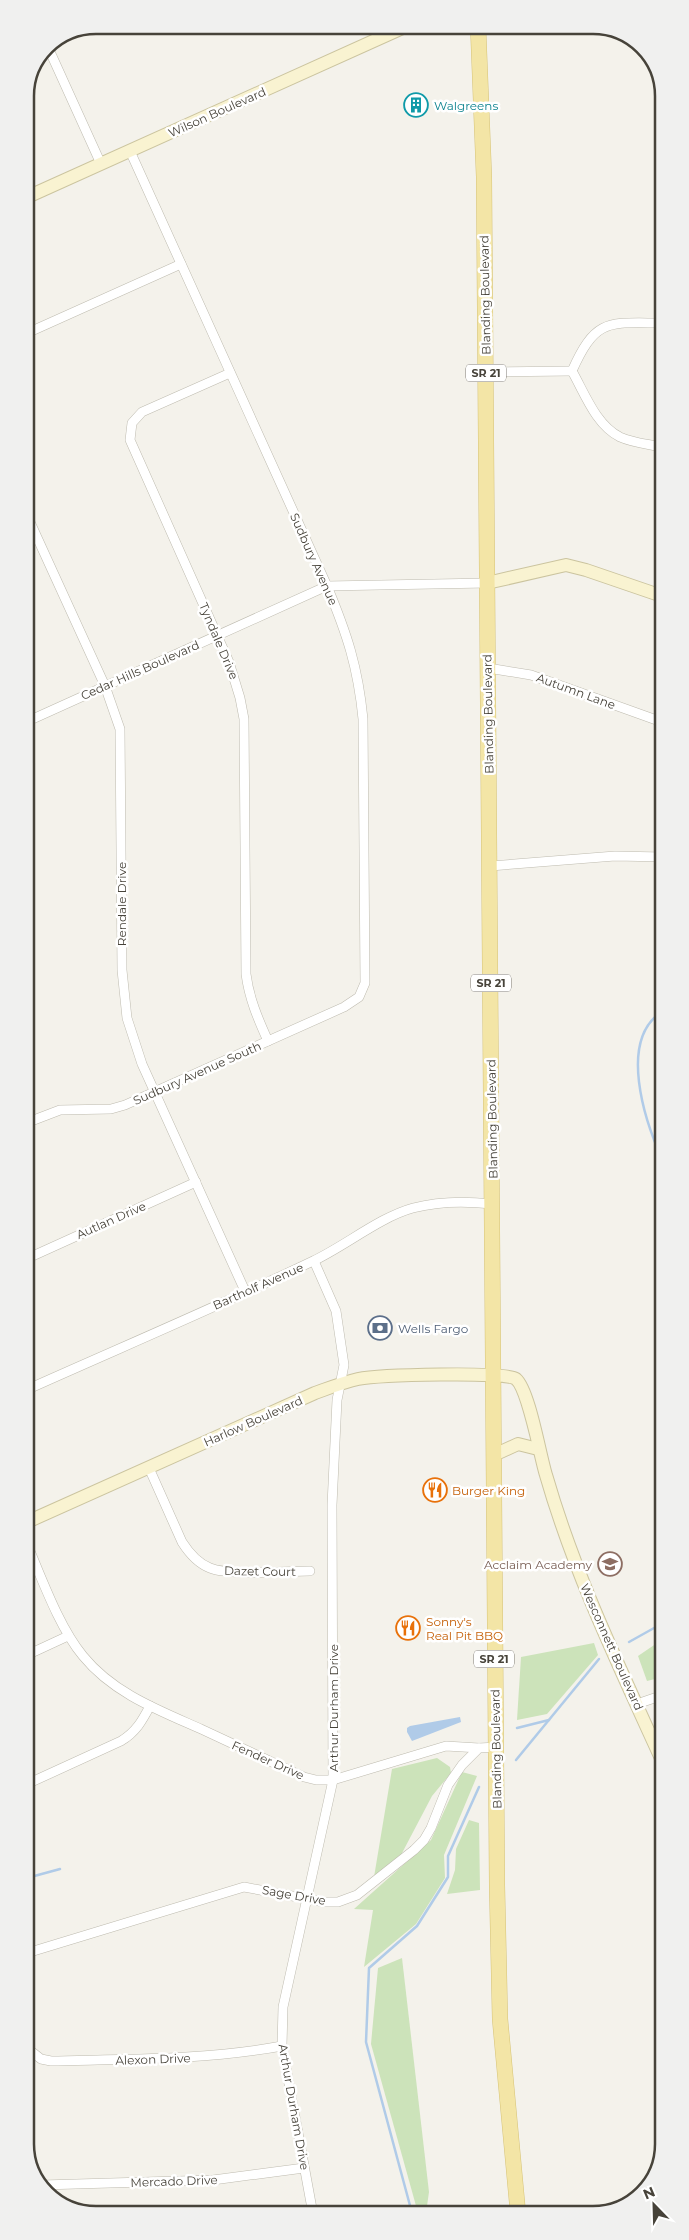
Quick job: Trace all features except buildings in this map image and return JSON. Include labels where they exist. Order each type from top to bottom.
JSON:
[{"type":"main road","name":"Blanding Boulevard","points":[[478,34],[484,177],[494,1376],[494,1663],[497,1747],[500,2019],[517,2206]]},
{"type":"street","name":"Wilson Boulevard","points":[[34,194],[389,34]]},
{"type":"street","points":[[51,53],[101,164]]},
{"type":"street","name":"Sudbury Avenue","points":[[130,151],[327,586],[352,649],[363,719],[365,983],[360,997]]},
{"type":"street","points":[[34,330],[181,264]]},
{"type":"street","points":[[572,371],[593,336],[606,325],[615,323],[655,323]]},
{"type":"street","points":[[486,372],[572,371]]},
{"type":"street","points":[[572,371],[599,420],[607,428],[630,441],[655,446]]},
{"type":"street","name":"Tyndale Drive","points":[[230,373],[142,412],[132,423],[130,440],[218,635],[235,679],[244,719],[246,974],[248,992],[253,1008],[268,1041]]},
{"type":"street","name":"Rendale Drive","points":[[34,528],[106,686],[118,719],[120,734],[123,992],[134,1042],[245,1291]]},
{"type":"street","points":[[488,583],[566,565],[655,594]]},
{"type":"street","name":"Cedar Hills Boulevard","points":[[34,718],[327,586],[488,583]]},
{"type":"street","name":"Autumn Lane","points":[[488,668],[530,675],[655,720]]},
{"type":"street","points":[[490,866],[615,856],[655,858]]},
{"type":"street","name":"Sudbury Avenue South","points":[[34,1120],[60,1110],[111,1109],[125,1106],[344,1007],[360,997]]},
{"type":"street","name":"Autlan Drive","points":[[34,1255],[196,1182]]},
{"type":"street","name":"Bartholf Avenue","points":[[34,1386],[314,1261],[392,1217],[412,1208],[434,1203],[475,1202],[492,1204]]},
{"type":"street","name":"Arthur Durham Drive","points":[[311,2206],[282,2046],[283,2007],[334,1780],[332,1505],[337,1400],[344,1365],[340,1326],[329,1292],[314,1261]]},
{"type":"street","name":"Harlow Boulevard","points":[[34,1519],[315,1393],[358,1379],[377,1377],[494,1376]]},
{"type":"street","name":"Wesconnett Boulevard","points":[[494,1376],[514,1378],[522,1385],[538,1450],[567,1544],[655,1745]]},
{"type":"street","points":[[494,1454],[518,1444],[538,1450]]},
{"type":"street","name":"Dazet Court","points":[[149,1468],[182,1542],[188,1552],[199,1562],[221,1571],[310,1571]]},
{"type":"street","name":"Fender Drive","points":[[34,1560],[68,1636],[99,1674],[117,1688],[150,1706],[304,1777],[316,1780],[334,1780],[446,1746],[479,1748]]},
{"type":"street","points":[[34,1652],[68,1636]]},
{"type":"street","points":[[637,1704],[655,1698]]},
{"type":"street","points":[[34,1781],[121,1741],[132,1734],[139,1726],[150,1706]]},
{"type":"street","points":[[479,1748],[497,1747]]},
{"type":"street","name":"Sage Drive","points":[[34,1951],[232,1889],[255,1888],[324,1902],[338,1902],[357,1895],[414,1850],[431,1828],[448,1785],[462,1764],[479,1748]]},
{"type":"street","name":"Alexon Drive","points":[[34,2054],[41,2059],[51,2061],[206,2057],[239,2054],[282,2046]]},
{"type":"street","name":"Mercado Drive","points":[[50,2186],[213,2180],[240,2178],[304,2168]]},
{"type":"green space","points":[[594,1643],[598,1655],[547,1714],[517,1720],[521,1657]]},
{"type":"green space","points":[[655,1644],[655,1679],[647,1681],[638,1656]]},
{"type":"green space","points":[[437,1758],[450,1767],[451,1773],[432,1796],[401,1855],[374,1877],[392,1769]]},
{"type":"green space","points":[[462,1772],[477,1776],[444,1855],[445,1878],[416,1924],[364,1967],[373,1910],[354,1909],[431,1840]]},
{"type":"green space","points":[[469,1820],[479,1823],[480,1890],[447,1894],[455,1870],[456,1849]]},
{"type":"green space","points":[[402,1958],[429,2192],[427,2206],[416,2206],[371,2044],[378,1968]]},
{"type":"water","points":[[460,1717],[461,1722],[412,1741],[407,1732],[407,1728],[410,1726]]},
{"type":"waterway","points":[[655,1018],[649,1024],[641,1041],[638,1060],[643,1104],[655,1142]]},
{"type":"waterway","points":[[629,1642],[655,1627]]},
{"type":"waterway","points":[[516,1760],[599,1659]]},
{"type":"waterway","points":[[517,1728],[549,1720]]},
{"type":"waterway","points":[[410,2206],[366,2042],[369,1968],[417,1926],[448,1877],[448,1856],[479,1787]]},
{"type":"waterway","points":[[34,1876],[60,1869]]},
{"type":"place","name":"Walgreens","points":[[416,105]]},
{"type":"place","name":"Wells Fargo","points":[[380,1328]]},
{"type":"place","name":"Burger King","points":[[435,1490]]},
{"type":"place","name":"Acclaim Academy","points":[[610,1564]]},
{"type":"place","name":"Sonny's Real Pit BBQ","points":[[408,1628]]}]
